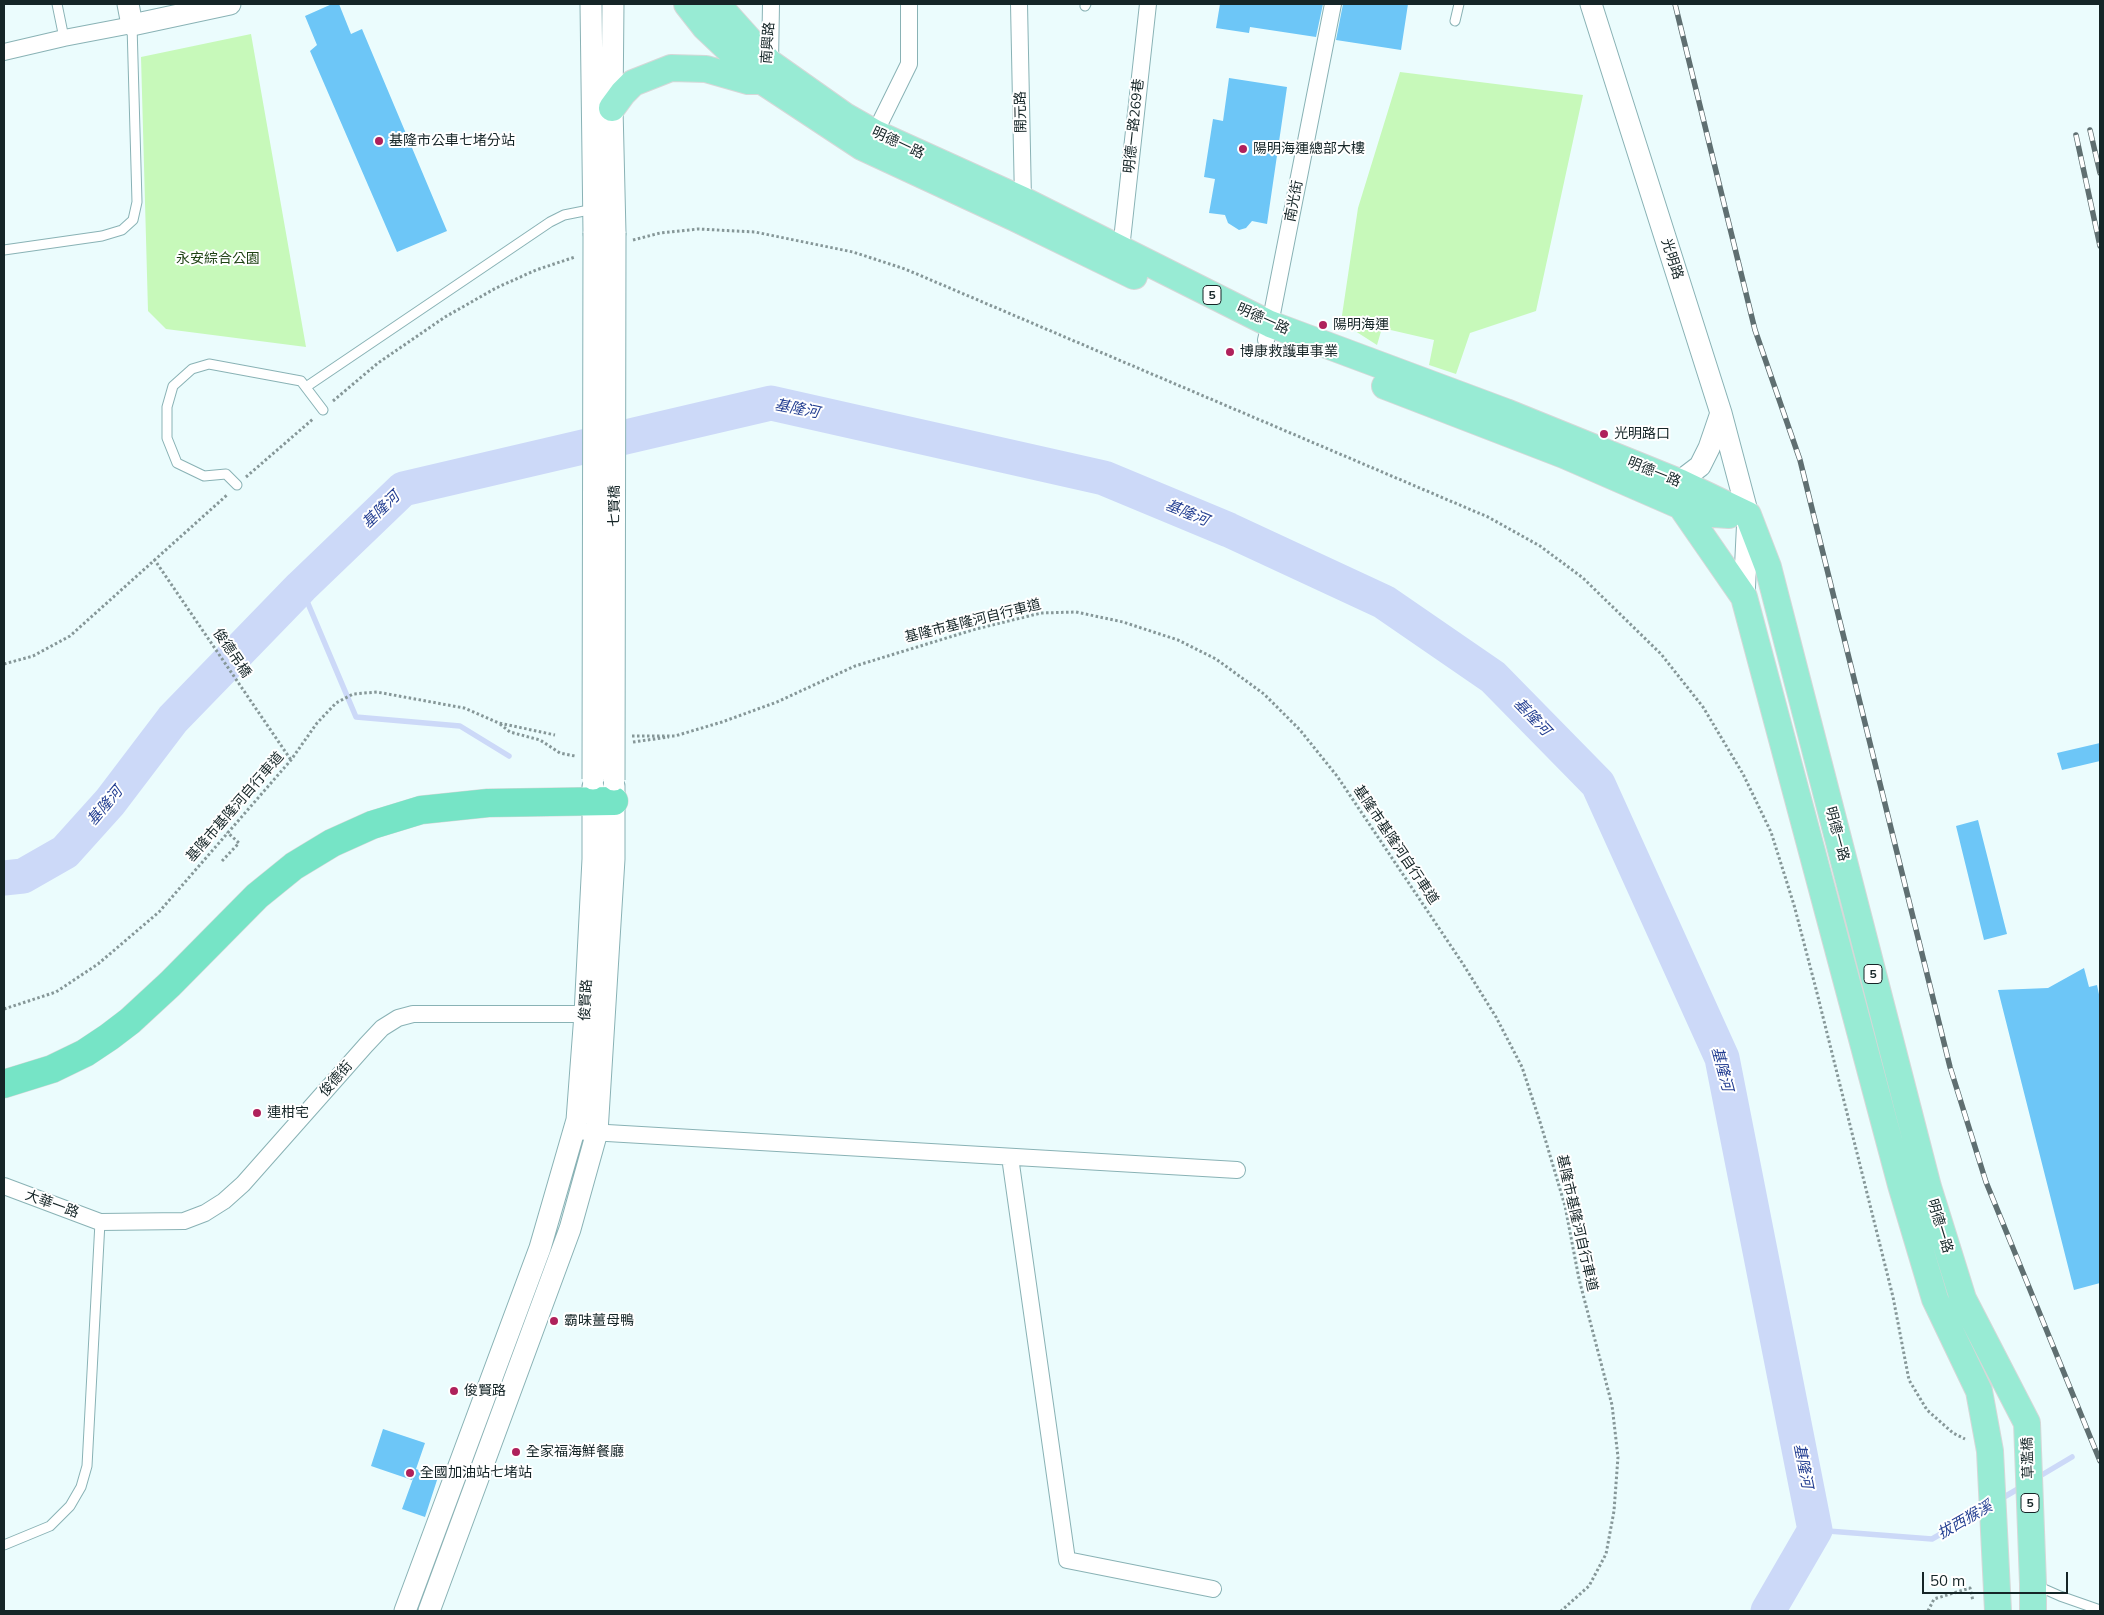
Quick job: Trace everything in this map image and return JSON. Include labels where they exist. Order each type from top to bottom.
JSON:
[{"type":"highway","points":[[4,1084],[52,1069],[85,1053],[130,1021],[170,984],[257,896],[294,866],[332,843],[372,825],[421,810],[596,786]]},
{"type":"main road","name":"明德一路","points":[[687,4],[705,27],[862,147],[1121,249],[1268,332]]},
{"type":"main road","name":"明德一路","points":[[717,4],[766,72],[875,133],[1019,209],[1268,332],[1564,455],[1680,494],[1744,597],[1902,1185],[1935,1299],[1979,1391],[1990,1451]]},
{"type":"main road","points":[[612,108],[633,83],[671,68],[706,69],[736,79],[766,72]]},
{"type":"main road","name":"5","points":[[1680,494],[1714,514],[1748,515]]},
{"type":"main road","name":"明德一路","points":[[1748,515],[1768,567],[1934,1206],[1963,1299],[2027,1423]]},
{"type":"main road","name":"草濫橋","points":[[2027,1423],[2033,1584]]},
{"type":"main road","name":"5","points":[[1990,1451],[1997,1606]]},
{"type":"main road","name":"5","points":[[2033,1584],[2033,1611]]},
{"type":"street","points":[[128,4],[132,25]]},
{"type":"street","points":[[4,52],[230,4]]},
{"type":"street","points":[[591,4],[604,209]]},
{"type":"street","points":[[604,209],[612,108],[613,4]]},
{"type":"street","name":"南興路","points":[[766,72],[771,4]]},
{"type":"street","points":[[875,133],[909,64],[909,4]]},
{"type":"street","name":"開元路","points":[[1019,4],[1019,209]]},
{"type":"street","name":"明德一路269巷","points":[[1121,249],[1148,4]]},
{"type":"street","name":"南光街","points":[[1268,332],[1333,4]]},
{"type":"street","name":"光明路","points":[[1591,4],[1721,413],[1748,515],[1744,597]]},
{"type":"street","name":"七賢橋","points":[[596,786],[594,233],[604,209]]},
{"type":"street","name":"七賢橋","points":[[596,786],[623,740],[624,237],[604,209]]},
{"type":"street","points":[[1680,494],[1700,466],[1709,448],[1721,413]]},
{"type":"street","name":"俊賢路","points":[[404,1611],[540,1248],[577,1120],[595,1014],[614,859],[596,786]]},
{"type":"street","name":"俊德街","points":[[100,1222],[184,1220],[205,1213],[224,1201],[243,1184],[382,1028],[398,1018],[413,1014],[595,1014]]},
{"type":"street","name":"俊賢路","points":[[429,1611],[570,1229],[597,1132],[595,1014]]},
{"type":"street","points":[[574,1131],[1237,1170]]},
{"type":"street","points":[[1010,1157],[1067,1560],[1213,1589]]},
{"type":"street","name":"大華一路","points":[[4,1186],[100,1222]]},
{"type":"lane","points":[[57,4],[64,38]]},
{"type":"lane","points":[[1455,21],[1459,4]]},
{"type":"lane","points":[[4,250],[102,236],[122,230],[133,220],[138,202],[132,25]]},
{"type":"lane","points":[[306,387],[550,222],[564,215],[604,209]]},
{"type":"lane","points":[[237,485],[226,474],[204,476],[177,463],[167,438],[167,407],[173,386],[192,369],[209,364],[301,381],[323,410]]},
{"type":"lane","points":[[4,1545],[50,1526],[70,1506],[81,1487],[88,1466],[100,1222]]},
{"type":"lane","points":[[2033,1584],[2100,1610]]},
{"type":"path","points":[[624,237],[698,229],[755,232],[853,252],[905,269],[1488,517],[1540,546],[1583,578],[1661,654],[1703,707],[1742,774],[1771,832],[1794,905],[1816,989],[1893,1297],[1909,1380],[1927,1410],[1953,1433],[1990,1451]]},
{"type":"path","points":[[4,664],[33,656],[70,636],[237,485],[378,363],[445,317],[496,288],[536,270],[577,257]]},
{"type":"path","name":"俊德吊橋","points":[[154,559],[291,760]]},
{"type":"path","name":"基隆市基隆河自行車道","points":[[623,740],[656,740],[722,722],[777,702],[855,666],[976,628],[1041,613],[1076,612],[1123,622],[1178,640],[1216,659],[1264,694],[1300,730],[1337,776],[1463,964],[1496,1017],[1522,1067],[1541,1125],[1565,1206],[1578,1279],[1612,1405],[1618,1457],[1614,1511],[1606,1554],[1589,1586],[1561,1611]]},
{"type":"path","name":"基隆市基隆河自行車道","points":[[4,1008],[56,992],[98,964],[159,912],[291,760],[317,723],[336,704],[353,694],[378,692],[464,708],[499,723],[555,735]]},
{"type":"path","name":"基隆市基隆河自行車道","points":[[499,723],[510,732],[540,740],[560,753],[596,786]]},
{"type":"path","name":"基隆市基隆河自行車道","points":[[623,740],[675,736]]},
{"type":"path","points":[[222,861],[239,843],[227,832]]},
{"type":"path","points":[[1928,1611],[1934,1599],[1970,1588],[1976,1610],[1997,1606]]},
{"type":"green space","name":"永安綜合公園","points":[[251,34],[306,347],[166,329],[148,311],[141,57]]},
{"type":"green space","points":[[1400,72],[1583,95],[1536,311],[1470,333],[1456,374],[1429,365],[1434,340],[1382,328],[1377,345],[1341,322],[1358,208]]},
{"type":"building","name":"基隆市公車七堵分站","points":[[332,4],[339,4],[351,34],[362,29],[447,231],[397,252],[310,51],[317,45],[305,16]]},
{"type":"building","points":[[1220,4],[1323,4],[1316,37],[1250,27],[1249,33],[1216,28]]},
{"type":"building","points":[[1343,4],[1408,4],[1401,50],[1336,40]]},
{"type":"building","name":"陽明海運總部大樓","points":[[1229,78],[1287,87],[1267,224],[1252,221],[1246,228],[1239,230],[1228,223],[1225,215],[1209,213],[1215,179],[1204,177],[1213,119],[1223,121]]},
{"type":"building","points":[[2100,743],[2100,761],[2062,770],[2057,753]]},
{"type":"building","points":[[1978,820],[2007,934],[1984,940],[1956,826]]},
{"type":"building","points":[[2084,968],[2089,987],[2097,985],[2100,999],[2100,1283],[2074,1290],[1998,990],[2048,988]]},
{"type":"building","name":"全國加油站七堵站","points":[[383,1429],[425,1443],[416,1469],[438,1477],[425,1517],[402,1509],[414,1476],[412,1480],[371,1466]]},
{"type":"waterway","name":"基隆河","points":[[4,878],[23,876],[65,852],[110,802],[173,719],[301,587],[403,489],[771,403],[1104,478],[1229,530],[1384,602],[1493,677],[1598,784],[1722,1058],[1815,1530],[1768,1611]]},
{"type":"waterway","points":[[301,587],[356,717],[460,726],[509,756]]},
{"type":"waterway","name":"拔西猴溪","points":[[2035,1479],[2072,1457]]},
{"type":"waterway","name":"拔西猴溪","points":[[1999,1500],[2023,1486]]},
{"type":"waterway","name":"拔西猴溪","points":[[1815,1530],[1932,1539],[1986,1508]]},
{"type":"railway","points":[[1675,4],[1755,330],[1800,460],[1950,1067],[1986,1182],[2100,1461]]},
{"type":"railway","points":[[2090,130],[2100,173]]},
{"type":"railway","points":[[2076,135],[2100,246]]},
{"type":"place","name":"基隆市公車七堵分站","points":[[379,141]]},
{"type":"place","name":"陽明海運總部大樓","points":[[1243,149]]},
{"type":"place","name":"陽明海運","points":[[1323,325]]},
{"type":"place","name":"博康救護車事業","points":[[1230,352]]},
{"type":"place","name":"光明路口","points":[[1604,434]]},
{"type":"place","name":"連柑宅","points":[[257,1113]]},
{"type":"place","name":"霸味薑母鴨","points":[[554,1321]]},
{"type":"place","name":"俊賢路","points":[[454,1391]]},
{"type":"place","name":"全家福海鮮餐廳","points":[[516,1452]]},
{"type":"place","name":"全國加油站七堵站","points":[[410,1473]]}]
